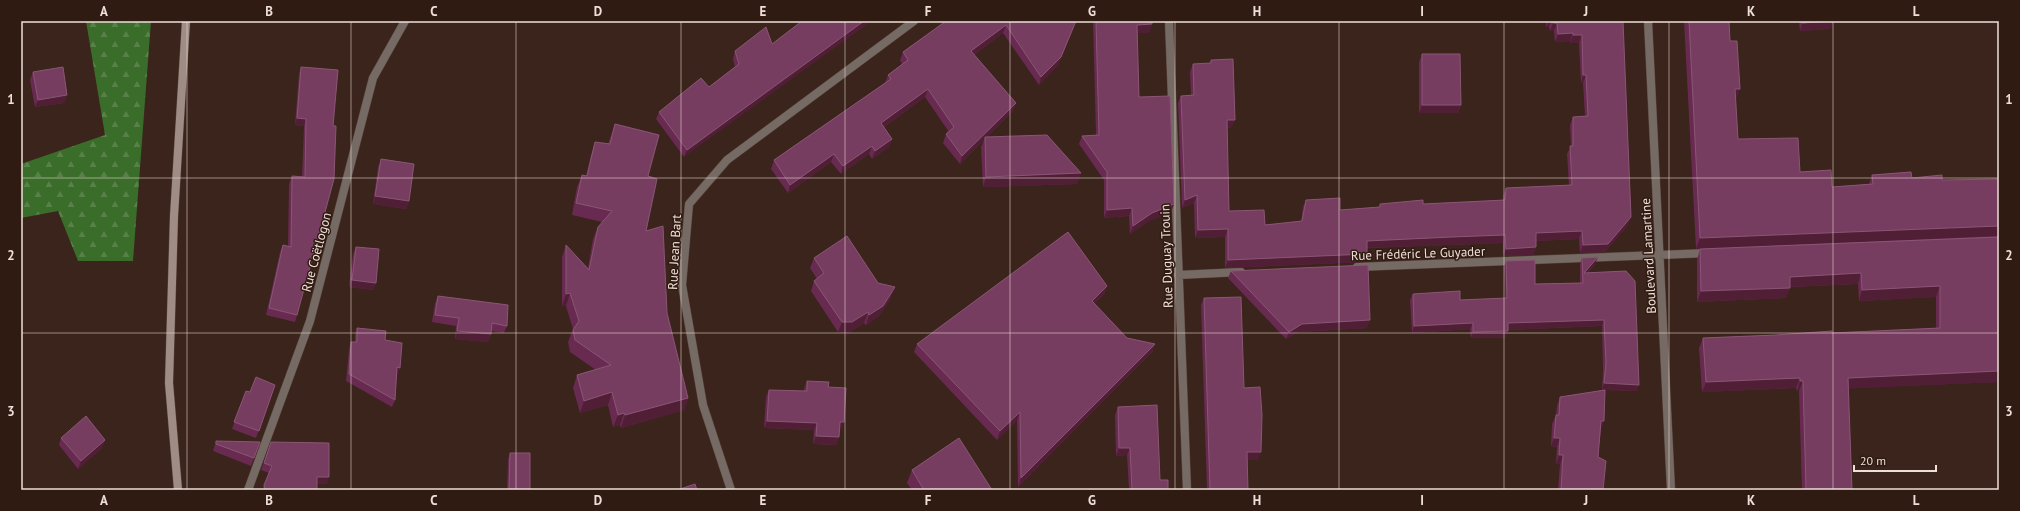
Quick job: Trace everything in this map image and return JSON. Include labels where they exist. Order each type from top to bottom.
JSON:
[{"type":"main road","points":[[178,490],[169,383],[174,216],[186,21]]},
{"type":"street","name":"Rue Coëtlogon","points":[[248,490],[310,321],[373,78],[405,21]]},
{"type":"street","name":"Rue Jean Bart","points":[[731,490],[703,405],[682,285],[689,204],[727,160],[914,21]]},
{"type":"street","name":"Rue Duguay Trouin","points":[[1169,21],[1187,490]]},
{"type":"street","name":"Boulevard Lamartine","points":[[1648,21],[1671,490]]},
{"type":"street","name":"Rue Frédéric Le Guyader","points":[[1351,268],[1720,253]]},
{"type":"street","points":[[1178,275],[1248,272]]},
{"type":"green space","points":[[86,21],[151,21],[133,261],[78,261],[58,211],[21,218],[21,164],[105,135]]},
{"type":"building","points":[[802,21],[864,21],[687,150],[659,112],[701,78],[709,87],[739,64],[735,51],[766,27],[772,44]]},
{"type":"building","points":[[946,21],[1076,21],[1061,57],[1041,77],[1006,25],[971,51],[1016,103],[962,156],[946,134],[954,127],[928,89],[881,123],[892,139],[875,151],[872,146],[843,166],[834,154],[790,185],[774,160],[891,79],[888,75],[908,60],[903,52]]},
{"type":"building","points":[[1096,21],[1152,21],[1152,24],[1137,25],[1139,97],[1170,96],[1174,204],[1152,213],[1133,226],[1132,208],[1107,210],[1107,172],[1082,136],[1099,135]]},
{"type":"building","points":[[1552,21],[1623,21],[1631,217],[1608,244],[1583,245],[1582,231],[1536,233],[1536,247],[1506,249],[1505,235],[1451,237],[1367,241],[1367,254],[1228,260],[1228,229],[1198,230],[1197,195],[1185,200],[1181,96],[1194,95],[1193,64],[1211,63],[1211,60],[1233,59],[1235,120],[1227,120],[1229,211],[1264,210],[1265,225],[1302,221],[1306,200],[1340,198],[1340,210],[1380,207],[1380,204],[1423,200],[1423,204],[1505,200],[1506,188],[1572,185],[1570,146],[1573,146],[1573,117],[1588,116],[1586,75],[1583,75],[1582,35],[1573,35],[1573,33],[1558,34],[1557,23],[1553,23]]},
{"type":"building","points":[[1689,21],[1729,21],[1730,41],[1737,41],[1740,89],[1735,89],[1738,139],[1798,138],[1800,172],[1831,170],[1832,187],[1873,184],[1872,175],[1911,172],[1912,178],[1942,175],[1942,180],[1999,179],[1999,226],[1700,238]]},
{"type":"building","points":[[1802,21],[1833,21],[1802,23]]},
{"type":"building","points":[[1422,54],[1460,54],[1461,105],[1422,105]]},
{"type":"building","points":[[63,67],[67,95],[38,100],[33,72]]},
{"type":"building","points":[[301,67],[338,70],[333,126],[336,126],[334,179],[297,315],[269,308],[283,245],[291,247],[292,176],[305,177],[306,119],[297,118]]},
{"type":"building","points":[[615,124],[659,135],[648,176],[657,179],[646,231],[663,226],[667,313],[688,398],[625,415],[624,413],[618,415],[612,392],[584,401],[577,375],[611,365],[575,340],[573,330],[579,321],[570,293],[566,294],[566,245],[589,270],[598,227],[612,211],[576,203],[582,175],[587,176],[595,142],[610,144]]},
{"type":"building","points":[[1047,135],[1081,173],[986,177],[985,137]]},
{"type":"building","points":[[381,159],[414,164],[409,201],[375,196]]},
{"type":"building","points":[[1068,232],[1107,286],[1092,301],[1127,338],[1155,344],[1021,478],[1020,412],[1000,431],[917,344]]},
{"type":"building","points":[[847,236],[878,283],[895,287],[883,306],[869,315],[868,312],[852,322],[842,322],[814,281],[824,273],[814,258]]},
{"type":"building","points":[[1999,237],[1999,371],[1848,378],[1852,490],[1806,490],[1803,381],[1800,381],[1800,378],[1706,382],[1703,338],[1832,331],[1832,333],[1940,328],[1940,286],[1862,290],[1861,273],[1790,277],[1790,288],[1701,291],[1700,249]]},
{"type":"building","points":[[356,247],[379,249],[376,283],[352,280]]},
{"type":"building","points":[[1598,257],[1584,273],[1626,271],[1635,281],[1639,385],[1604,383],[1606,363],[1604,320],[1508,323],[1508,331],[1473,332],[1473,323],[1414,326],[1413,294],[1460,291],[1460,300],[1507,298],[1506,261],[1535,260],[1535,284],[1583,283],[1582,258]]},
{"type":"building","points":[[1368,265],[1370,320],[1302,324],[1289,332],[1231,271]]},
{"type":"building","points":[[438,296],[508,305],[507,326],[492,323],[491,334],[457,331],[459,318],[435,315]]},
{"type":"building","points":[[1241,297],[1244,388],[1260,387],[1262,415],[1261,452],[1247,452],[1248,490],[1210,490],[1204,298]]},
{"type":"building","points":[[357,328],[386,331],[385,340],[402,343],[400,368],[397,367],[395,400],[349,374],[351,342],[357,342]]},
{"type":"building","points":[[256,377],[275,385],[259,431],[234,422],[246,391],[250,392]]},
{"type":"building","points":[[807,381],[829,382],[828,387],[846,388],[844,422],[840,422],[839,437],[816,436],[817,423],[767,421],[769,390],[807,391]]},
{"type":"building","points":[[1605,390],[1604,421],[1601,421],[1598,457],[1606,461],[1603,490],[1561,490],[1563,455],[1559,455],[1560,438],[1554,438],[1556,415],[1559,415],[1560,397]]},
{"type":"building","points":[[1157,405],[1160,480],[1168,480],[1168,490],[1132,490],[1130,448],[1119,448],[1118,407]]},
{"type":"building","points":[[86,416],[105,440],[81,461],[61,438]]},
{"type":"building","points":[[959,438],[992,490],[924,490],[912,470]]},
{"type":"building","points":[[216,441],[260,442],[254,458],[216,444]]},
{"type":"building","points":[[271,442],[329,443],[329,477],[317,477],[317,490],[265,490],[264,485],[272,466],[264,463]]},
{"type":"building","points":[[510,453],[530,453],[530,490],[509,490]]},
{"type":"building","points":[[695,484],[697,490],[677,490]]}]
